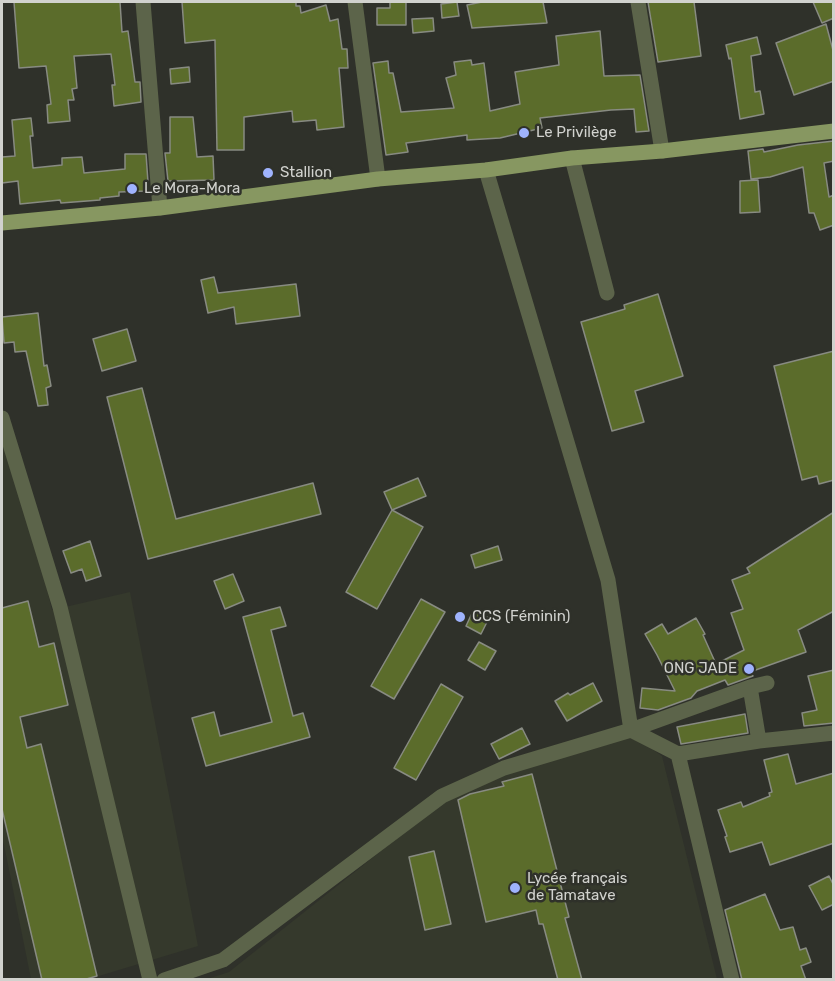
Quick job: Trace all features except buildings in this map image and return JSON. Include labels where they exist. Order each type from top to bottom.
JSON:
[{"type":"main road","points":[[2,223],[159,208],[378,179],[486,170],[572,158],[662,151],[834,132]]},
{"type":"street","points":[[143,2],[159,208]]},
{"type":"street","points":[[355,2],[378,179]]},
{"type":"street","points":[[638,2],[662,151]]},
{"type":"street","points":[[572,158],[607,292]]},
{"type":"street","points":[[486,170],[608,580],[631,730]]},
{"type":"street","points":[[2,418],[60,608],[150,980]]},
{"type":"street","points":[[164,980],[223,960],[442,796],[504,768],[631,730],[767,683]]},
{"type":"street","points":[[750,687],[759,741]]},
{"type":"street","points":[[631,730],[678,754],[759,741],[834,733]]},
{"type":"street","points":[[678,754],[732,980]]},
{"type":"shaded area","points":[[2,404],[52,610],[130,592],[198,946],[89,979],[31,979],[2,835]]},
{"type":"shaded area","name":"Lycée français de Tamatave","points":[[632,735],[662,756],[717,979],[204,980],[229,972],[440,804],[495,776]]},
{"type":"place","name":"Le Privilège","points":[[524,133]]},
{"type":"place","name":"Stallion","points":[[268,173]]},
{"type":"place","name":"Le Mora-Mora","points":[[132,189]]},
{"type":"place","name":"CCS (Féminin)","points":[[460,617]]},
{"type":"place","name":"ONG JADE","points":[[749,669]]},
{"type":"place","name":"Lycée français de Tamatave","points":[[515,888]]}]
